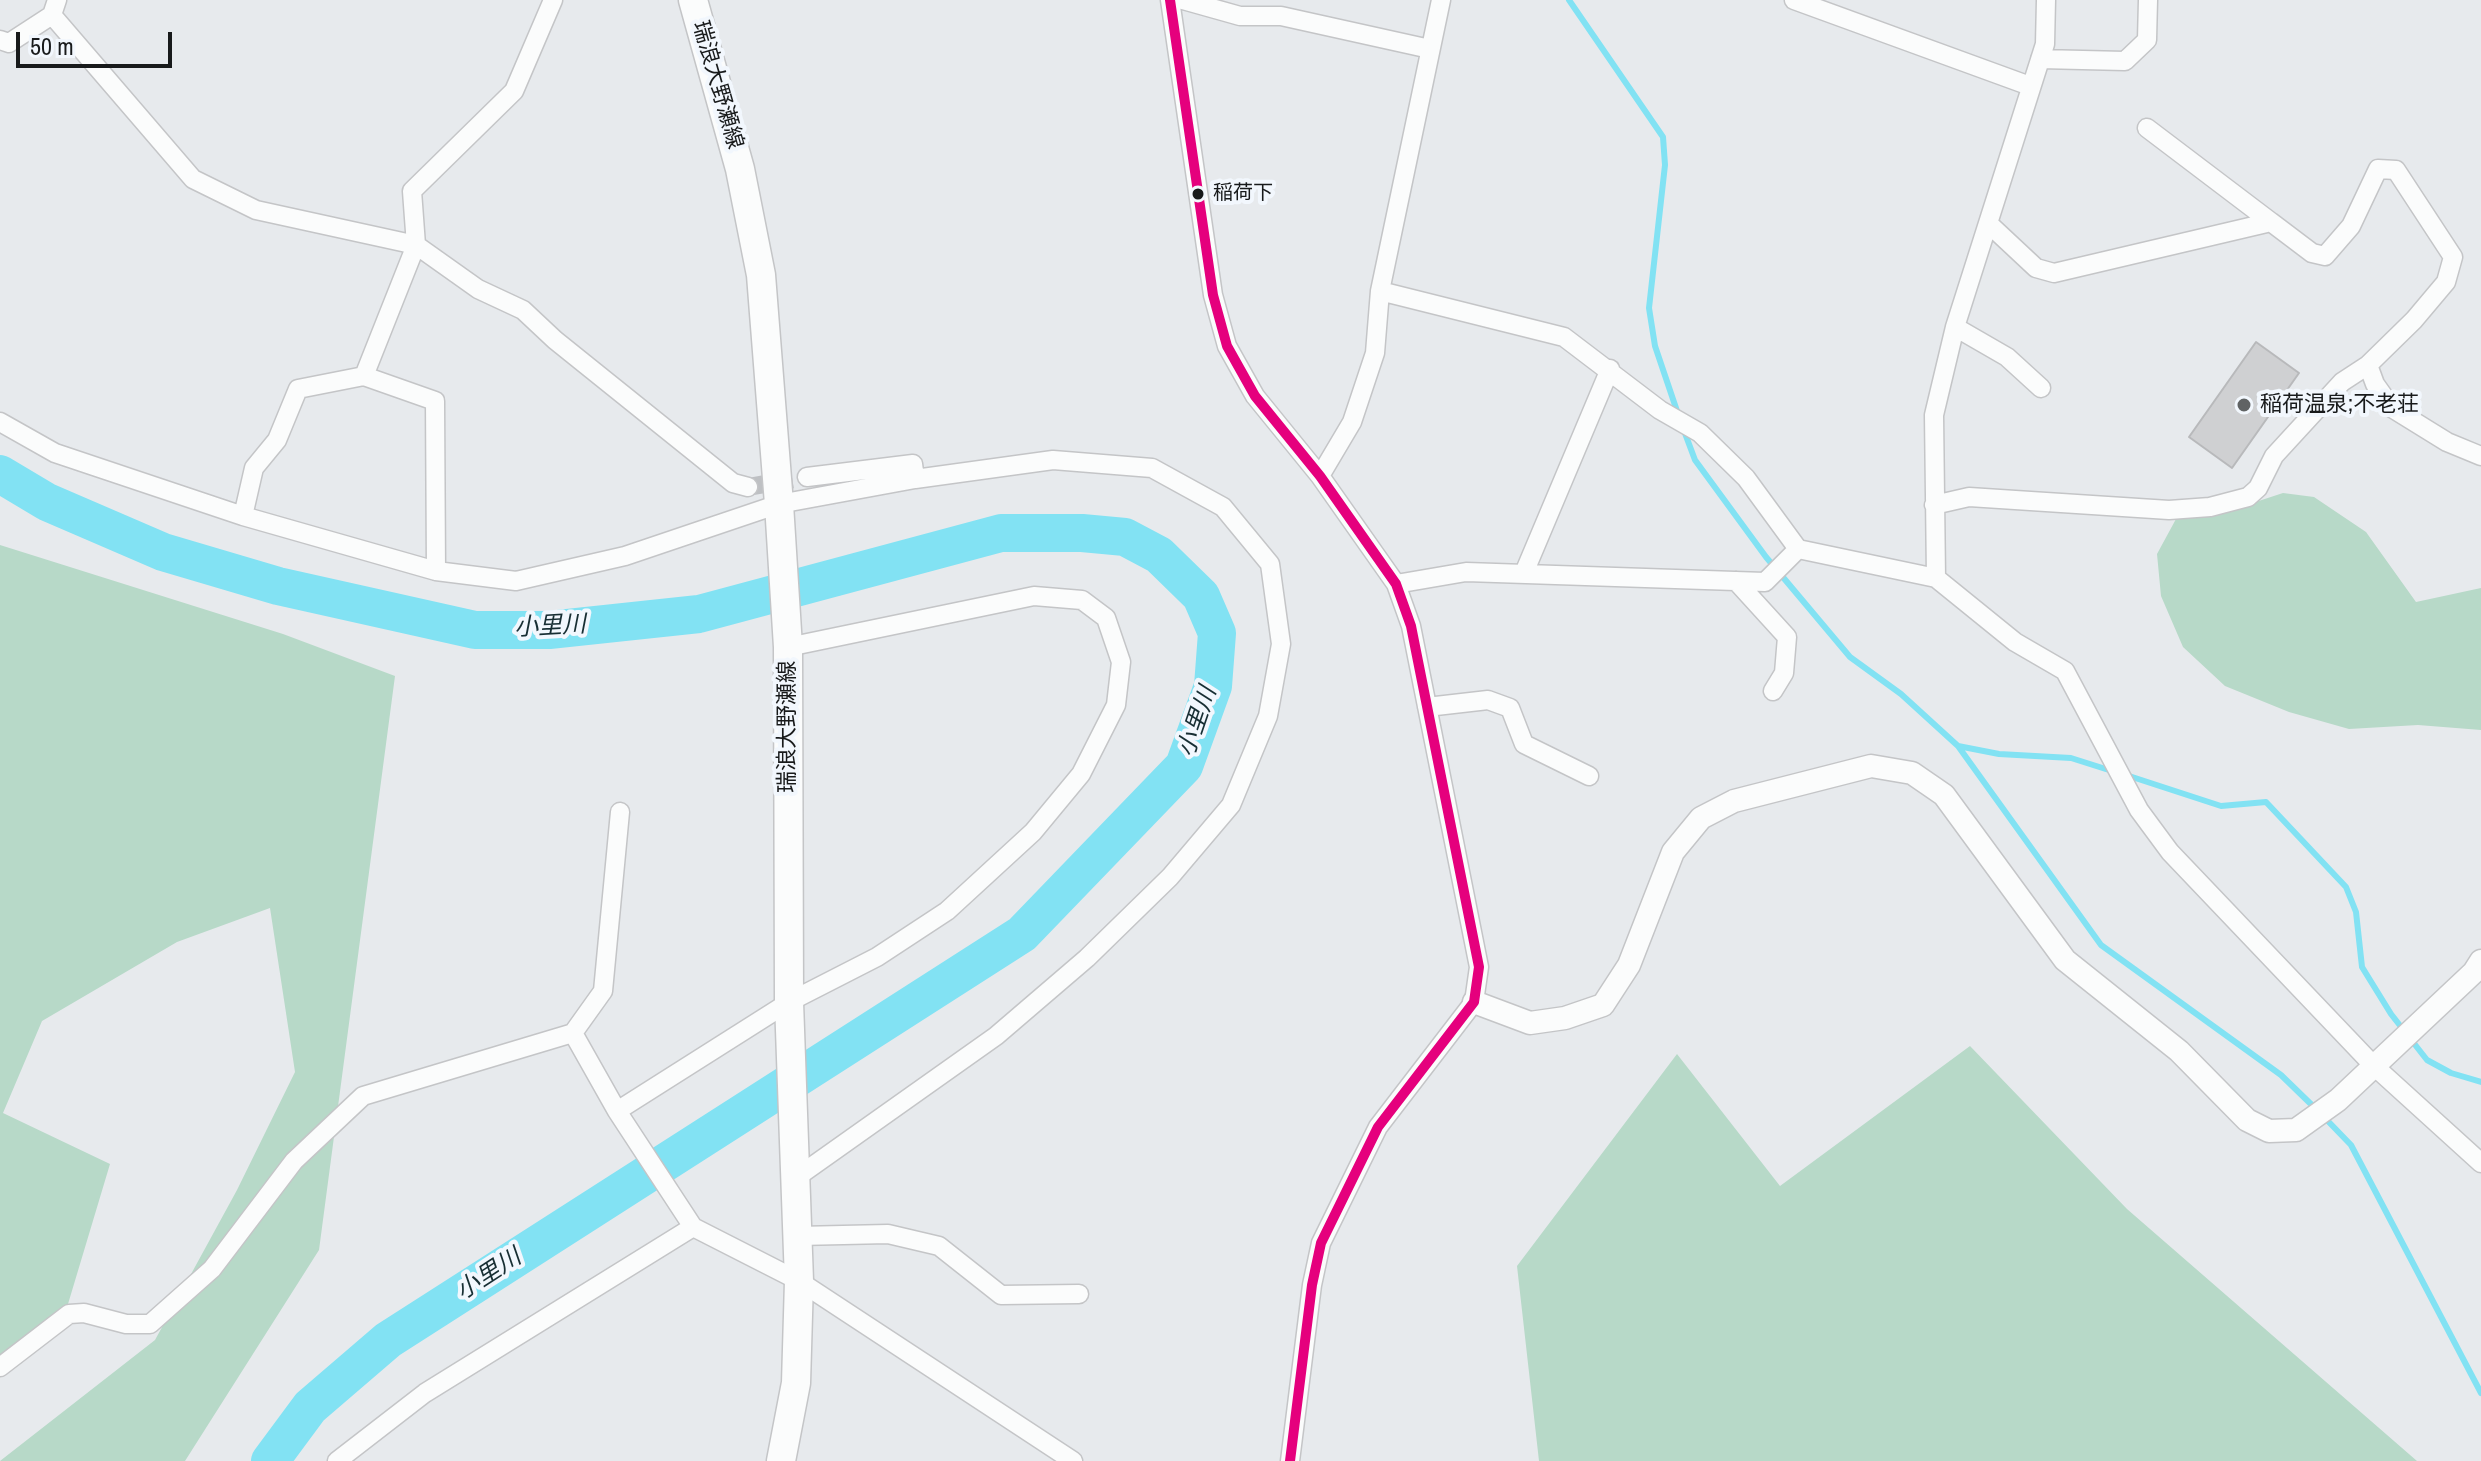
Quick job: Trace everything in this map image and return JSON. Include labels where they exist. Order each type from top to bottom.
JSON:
[{"type":"main road","name":"瑞浪大野瀬線","points":[[693,0],[740,169],[761,275],[787,634],[790,1009],[799,1281],[796,1383],[781,1461]]},
{"type":"street","points":[[364,376],[416,245],[412,191],[514,91],[553,0]]},
{"type":"street","points":[[1170,0],[1213,295],[1227,346],[1255,396],[1320,476],[1396,584],[1411,626],[1479,967],[1474,1002],[1378,1127],[1321,1243],[1312,1285],[1290,1461]]},
{"type":"street","points":[[1183,0],[1240,16],[1281,16],[1430,49]]},
{"type":"street","points":[[1320,476],[1352,422],[1375,353],[1380,291],[1441,0]]},
{"type":"street","points":[[1794,0],[2030,86]]},
{"type":"street","points":[[1936,578],[1934,415],[1955,327],[1990,225],[2040,59],[2046,28],[2046,0]]},
{"type":"street","points":[[2040,59],[2125,61],[2147,40],[2148,0]]},
{"type":"street","points":[[0,40],[9,43],[54,7],[193,179],[256,210],[416,245],[478,289],[523,310],[555,340],[733,483],[748,487]]},
{"type":"street","points":[[1934,505],[1969,497],[2169,510],[2210,507],[2248,497],[2258,488],[2274,456],[2342,382],[2368,365],[2446,282],[2453,257],[2396,170],[2378,169],[2351,226],[2325,256],[2312,253],[2147,128]]},
{"type":"street","points":[[1990,225],[2036,268],[2054,273],[2271,222]]},
{"type":"street","points":[[1380,291],[1564,337],[1660,410],[1700,433],[1746,478],[1798,549],[1936,578],[2015,642],[2065,671],[2127,789],[2170,852],[2373,1065],[2481,1163]]},
{"type":"street","points":[[1955,327],[2007,357],[2041,388]]},
{"type":"street","points":[[2368,365],[2375,384],[2392,408],[2447,442],[2481,456]]},
{"type":"street","points":[[1524,573],[1610,369]]},
{"type":"street","points":[[243,516],[254,468],[277,440],[298,389],[364,376],[435,401],[436,571]]},
{"type":"street","points":[[0,422],[55,453],[243,516],[436,571],[516,581],[625,556],[915,479],[1053,460],[1152,468],[1223,507],[1270,564],[1281,644],[1268,716],[1231,805],[1170,877],[1087,958],[996,1036],[796,1169]]},
{"type":"street","points":[[807,477],[913,464],[915,479]]},
{"type":"street","points":[[1396,584],[1466,572],[1765,582],[1798,549]]},
{"type":"street","points":[[1736,581],[1787,637],[1784,673],[1773,691]]},
{"type":"street","points":[[617,1111],[877,957],[947,911],[1033,832],[1081,774],[1116,705],[1121,662],[1106,618],[1082,600],[1034,596],[787,634]]},
{"type":"street","points":[[1427,707],[1488,700],[1510,708],[1524,744],[1589,776]]},
{"type":"street","points":[[1474,1002],[1530,1023],[1565,1018],[1603,1005],[1629,965],[1673,852],[1701,818],[1734,801],[1871,766],[1912,773],[1944,795],[2065,960],[2179,1051],[2247,1120],[2269,1131],[2296,1130],[2338,1100],[2474,972],[2481,961]]},
{"type":"street","points":[[0,1367],[69,1314],[84,1313],[126,1324],[150,1324],[212,1269],[294,1161],[363,1096],[573,1033],[603,991],[620,812]]},
{"type":"street","points":[[573,1033],[617,1111],[693,1227],[799,1281],[1073,1461]]},
{"type":"street","points":[[337,1461],[425,1393],[693,1227]]},
{"type":"street","points":[[798,1236],[888,1234],[939,1246],[1001,1295],[1079,1294]]},
{"type":"green space","points":[[2283,493],[2314,497],[2366,532],[2416,602],[2481,588],[2481,730],[2418,725],[2349,729],[2289,712],[2225,686],[2183,647],[2161,596],[2157,554],[2176,519],[2216,515]]},
{"type":"green space","points":[[0,545],[283,634],[395,676],[319,1250],[185,1461],[0,1461],[155,1340],[237,1190],[295,1072],[270,908],[177,942],[42,1021],[3,1113],[110,1164],[68,1304],[0,1365]]},
{"type":"green space","points":[[1970,1046],[2127,1209],[2417,1461],[1539,1461],[1517,1266],[1677,1054],[1780,1186]]},
{"type":"building","name":"稲荷温泉;不老荘","points":[[2256,342],[2299,373],[2232,468],[2189,437]]},
{"type":"waterway","points":[[1569,0],[1663,137],[1665,165],[1649,308],[1655,346],[1678,414]]},
{"type":"waterway","points":[[1683,428],[1695,460],[1766,557],[1850,657],[1901,694],[1958,746],[2101,945],[2281,1075],[2316,1109]]},
{"type":"waterway","name":"小里川","points":[[0,474],[47,502],[163,552],[278,586],[475,630],[549,630],[699,614],[1001,533],[1082,533],[1125,537],[1159,555],[1201,596],[1217,633],[1213,686],[1184,766],[1022,934],[388,1340],[310,1407],[270,1461]]},
{"type":"waterway","points":[[1958,746],[1999,754],[2071,758],[2112,771]]},
{"type":"waterway","points":[[2126,775],[2221,806],[2266,802],[2346,887],[2356,912],[2362,967],[2391,1014],[2427,1060],[2451,1073],[2481,1082]]},
{"type":"waterway","points":[[2324,1117],[2351,1145],[2481,1393]]},
{"type":"tunnel","points":[[748,487],[807,477]]},
{"type":"transit line","points":[[1170,0],[1213,295],[1227,346],[1255,396],[1320,476],[1396,584],[1411,626],[1479,967],[1474,1002],[1378,1127],[1321,1243],[1312,1285],[1290,1461]]},
{"type":"place","name":"稲荷下","points":[[1198,194]]},
{"type":"place","name":"稲荷温泉;不老荘","points":[[2244,405]]}]
